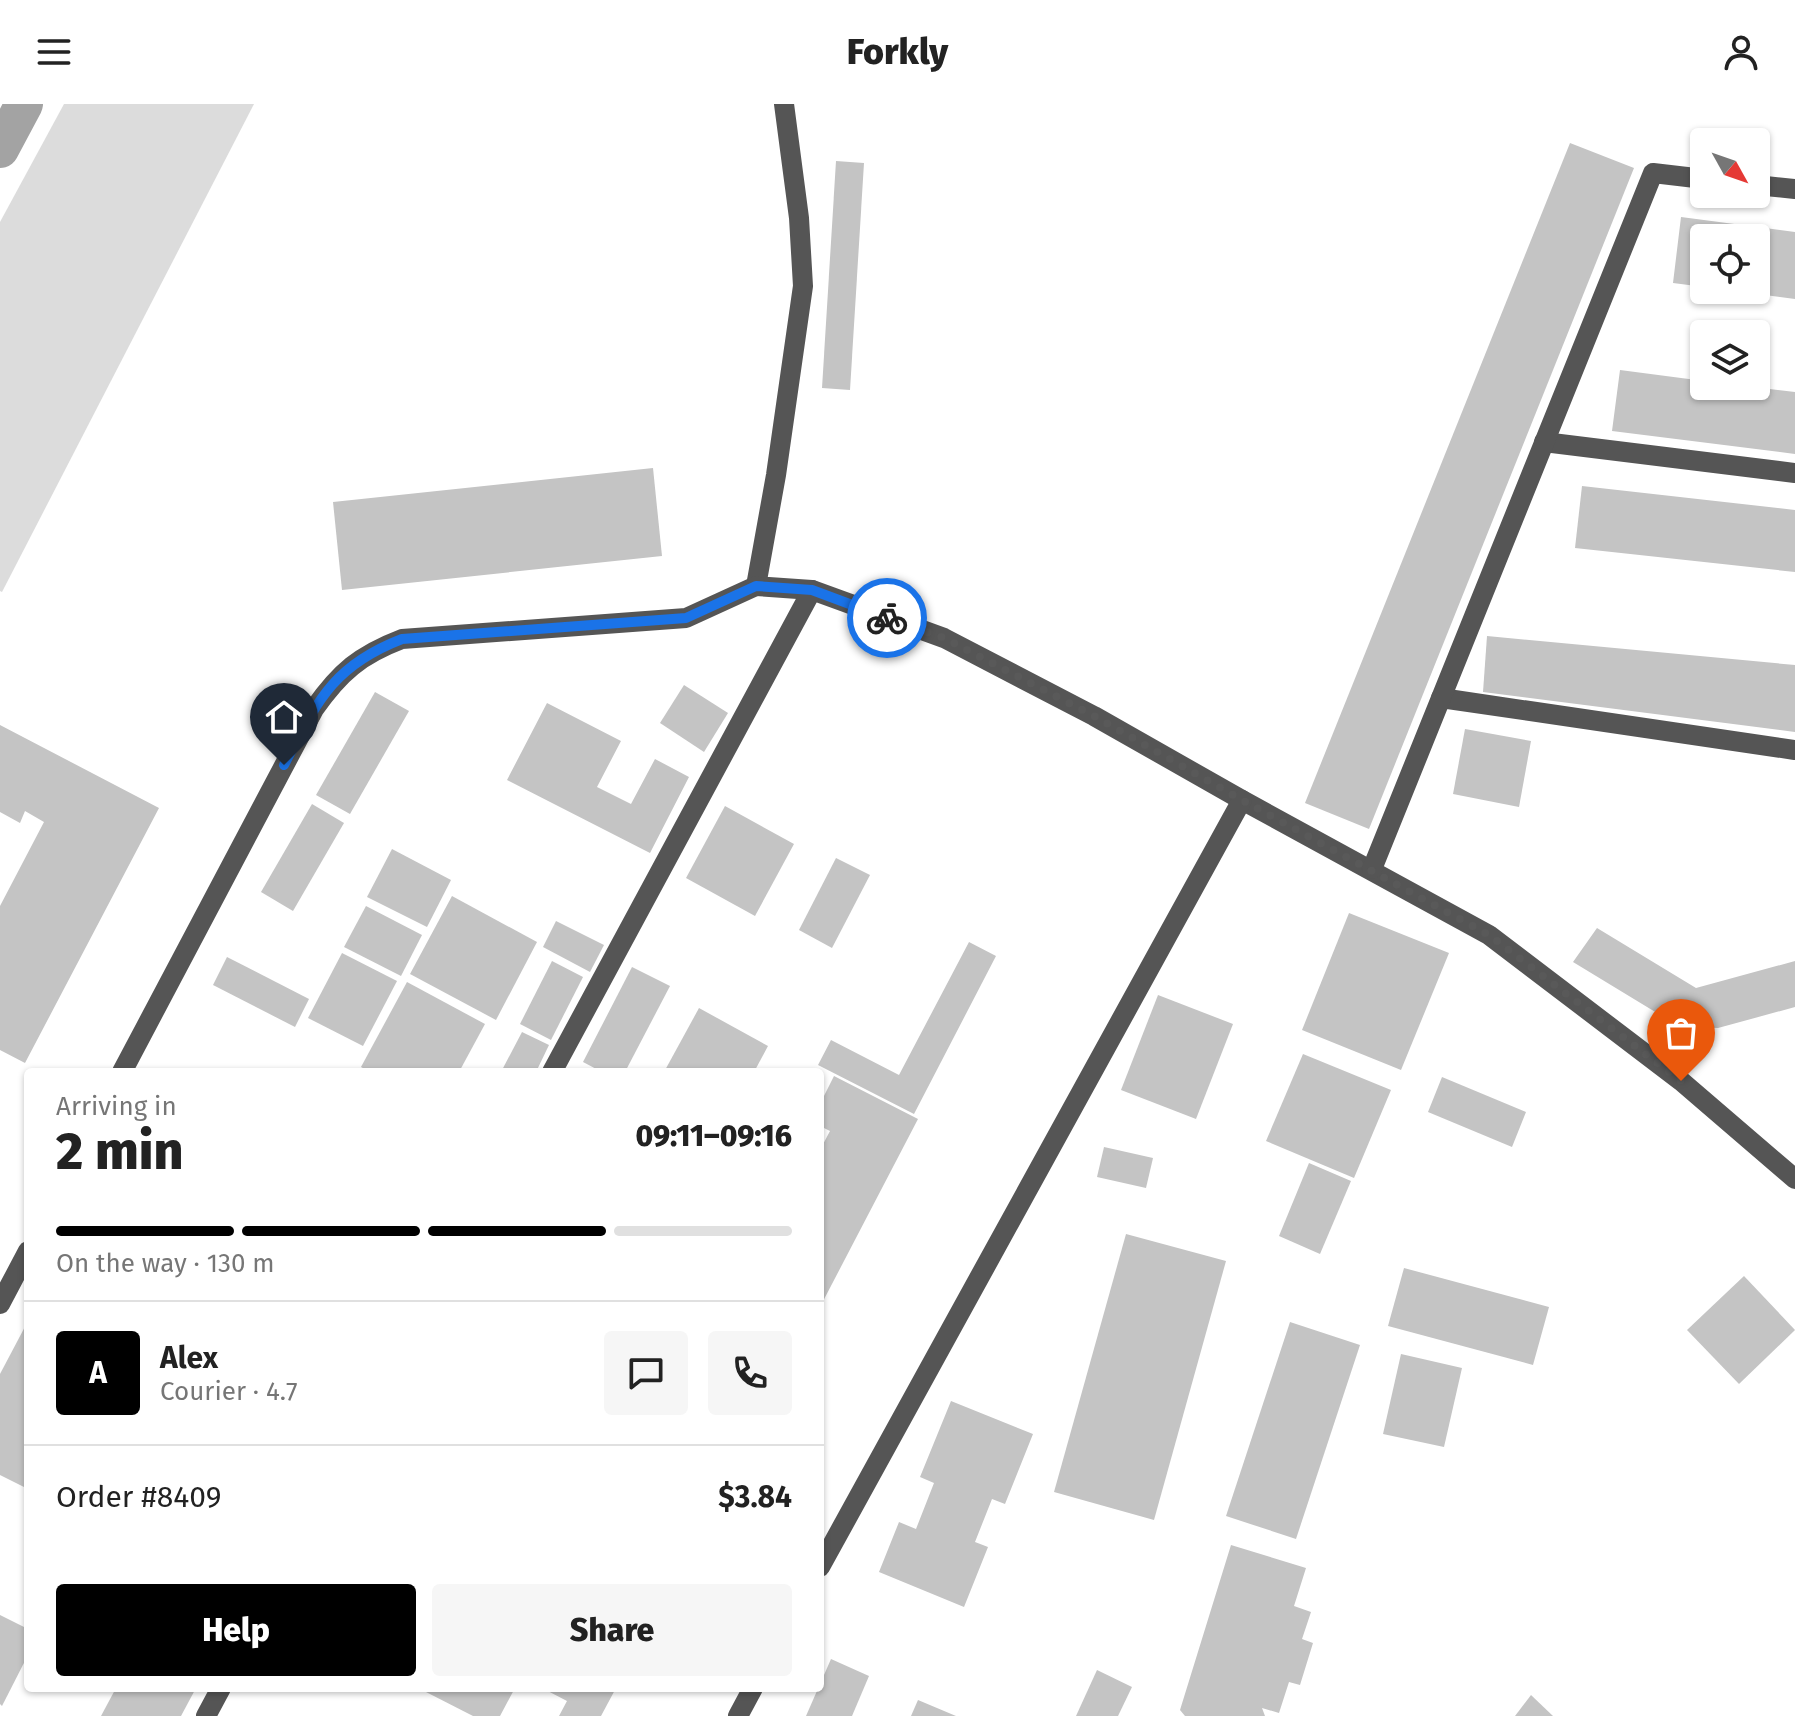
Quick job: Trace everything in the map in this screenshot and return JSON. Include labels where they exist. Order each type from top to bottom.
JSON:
[{"type":"street","points":[[756,586],[776,475],[803,286],[799,218],[784,104]]},
{"type":"street","points":[[1372,869],[1653,173],[1690,177]]},
{"type":"street","points":[[1770,186],[1795,189]]},
{"type":"street","points":[[1544,442],[1795,473]]},
{"type":"street","points":[[124,1068],[314,709],[349,666],[375,649],[402,639],[686,618],[756,586],[812,590],[944,638],[1094,716],[1489,935],[1681,1081],[1795,1179]]},
{"type":"street","points":[[554,1068],[812,590]]},
{"type":"street","points":[[1441,698],[1795,750]]},
{"type":"street","points":[[824,1560],[1242,800]]},
{"type":"street","points":[[0,1304],[24,1259]]},
{"type":"street","points":[[206,1716],[219,1692]]},
{"type":"street","points":[[739,1716],[751,1692]]},
{"type":"shaded area","points":[[64,104],[254,104],[2,592],[0,222]]},
{"type":"building","points":[[1570,143],[1634,168],[1369,829],[1305,803]]},
{"type":"building","points":[[836,161],[864,163],[850,390],[822,388]]},
{"type":"building","points":[[1681,217],[1734,224],[1690,224],[1690,285],[1673,283]]},
{"type":"building","points":[[1770,229],[1795,232],[1795,299],[1770,296]]},
{"type":"building","points":[[1620,370],[1690,379],[1690,400],[1770,400],[1770,389],[1795,392],[1795,454],[1612,431]]},
{"type":"building","points":[[653,468],[662,556],[342,590],[333,502]]},
{"type":"building","points":[[1582,486],[1795,510],[1795,572],[1575,548]]},
{"type":"building","points":[[1487,636],[1795,665],[1795,732],[1483,692]]},
{"type":"building","points":[[684,685],[728,713],[704,752],[660,723]]},
{"type":"building","points":[[375,692],[409,711],[350,814],[316,795]]},
{"type":"building","points":[[547,703],[621,741],[597,787],[631,804],[655,759],[689,777],[650,853],[507,780]]},
{"type":"building","points":[[0,725],[159,808],[25,1063],[0,1050],[0,906],[44,822],[25,811],[20,823],[0,812]]},
{"type":"building","points":[[1465,729],[1531,741],[1519,807],[1453,794]]},
{"type":"building","points":[[312,804],[344,823],[293,911],[261,892]]},
{"type":"building","points":[[725,806],[794,844],[755,916],[686,878]]},
{"type":"building","points":[[392,849],[451,880],[427,927],[367,897]]},
{"type":"building","points":[[836,858],[870,875],[832,948],[799,930]]},
{"type":"building","points":[[452,896],[537,942],[496,1020],[410,974]]},
{"type":"building","points":[[366,906],[422,935],[401,976],[344,947]]},
{"type":"building","points":[[1349,913],[1449,953],[1401,1070],[1302,1030]]},
{"type":"building","points":[[556,921],[604,945],[590,972],[543,947]]},
{"type":"building","points":[[1597,928],[1696,988],[1795,961],[1795,1007],[1718,1028],[1680,1027],[1573,962]]},
{"type":"building","points":[[969,942],[996,956],[914,1114],[818,1065],[831,1040],[899,1075]]},
{"type":"building","points":[[342,953],[397,981],[363,1046],[308,1018]]},
{"type":"building","points":[[227,957],[309,999],[295,1027],[213,985]]},
{"type":"building","points":[[552,961],[583,977],[551,1040],[520,1024]]},
{"type":"building","points":[[632,967],[670,986],[627,1068],[594,1068],[583,1062]]},
{"type":"building","points":[[407,982],[485,1024],[461,1068],[361,1067]]},
{"type":"building","points":[[1158,995],[1233,1024],[1196,1119],[1121,1090]]},
{"type":"building","points":[[699,1008],[768,1046],[756,1068],[666,1068]]},
{"type":"building","points":[[522,1032],[549,1045],[538,1068],[503,1068]]},
{"type":"building","points":[[1303,1054],[1391,1090],[1354,1178],[1266,1141]]},
{"type":"building","points":[[834,1076],[918,1119],[824,1299],[824,1142],[830,1131],[824,1128],[824,1096]]},
{"type":"building","points":[[1442,1077],[1526,1112],[1512,1147],[1428,1112]]},
{"type":"building","points":[[1104,1147],[1153,1158],[1146,1188],[1097,1177]]},
{"type":"building","points":[[1309,1163],[1351,1181],[1320,1254],[1279,1236]]},
{"type":"building","points":[[1126,1234],[1226,1261],[1154,1520],[1054,1492]]},
{"type":"building","points":[[1404,1268],[1549,1307],[1533,1365],[1388,1326]]},
{"type":"building","points":[[1744,1276],[1795,1330],[1739,1384],[1687,1330]]},
{"type":"building","points":[[1290,1322],[1360,1345],[1296,1539],[1226,1516]]},
{"type":"building","points":[[24,1329],[24,1487],[0,1475],[0,1374]]},
{"type":"building","points":[[1401,1354],[1462,1368],[1444,1447],[1383,1434]]},
{"type":"building","points":[[951,1401],[1033,1434],[1005,1504],[992,1499],[975,1542],[988,1547],[964,1607],[879,1572],[899,1522],[916,1529],[934,1483],[920,1477]]},
{"type":"building","points":[[1231,1545],[1306,1568],[1294,1606],[1311,1612],[1302,1639],[1313,1643],[1300,1685],[1289,1682],[1279,1713],[1262,1708],[1265,1716],[1185,1716],[1180,1710]]},
{"type":"building","points":[[0,1615],[24,1627],[24,1663],[2,1706]]},
{"type":"building","points":[[831,1659],[869,1676],[852,1716],[806,1716],[817,1692],[824,1692],[824,1675]]},
{"type":"building","points":[[1097,1670],[1132,1687],[1118,1716],[1076,1716]]},
{"type":"building","points":[[114,1692],[194,1692],[181,1716],[101,1716]]},
{"type":"building","points":[[426,1692],[513,1692],[500,1716],[473,1716]]},
{"type":"building","points":[[550,1692],[614,1692],[601,1716],[559,1716],[567,1701]]},
{"type":"building","points":[[1531,1695],[1553,1716],[1515,1716]]},
{"type":"building","points":[[918,1700],[956,1716],[911,1716]]},
{"type":"waterway","points":[[0,149],[24,104]]},
{"type":"way so far","points":[[887,618],[944,638],[1094,716],[1489,935],[1681,1081]]},
{"type":"route","points":[[284,765],[330,686],[349,666],[375,649],[402,639],[686,618],[756,586],[812,590],[887,618]]}]
